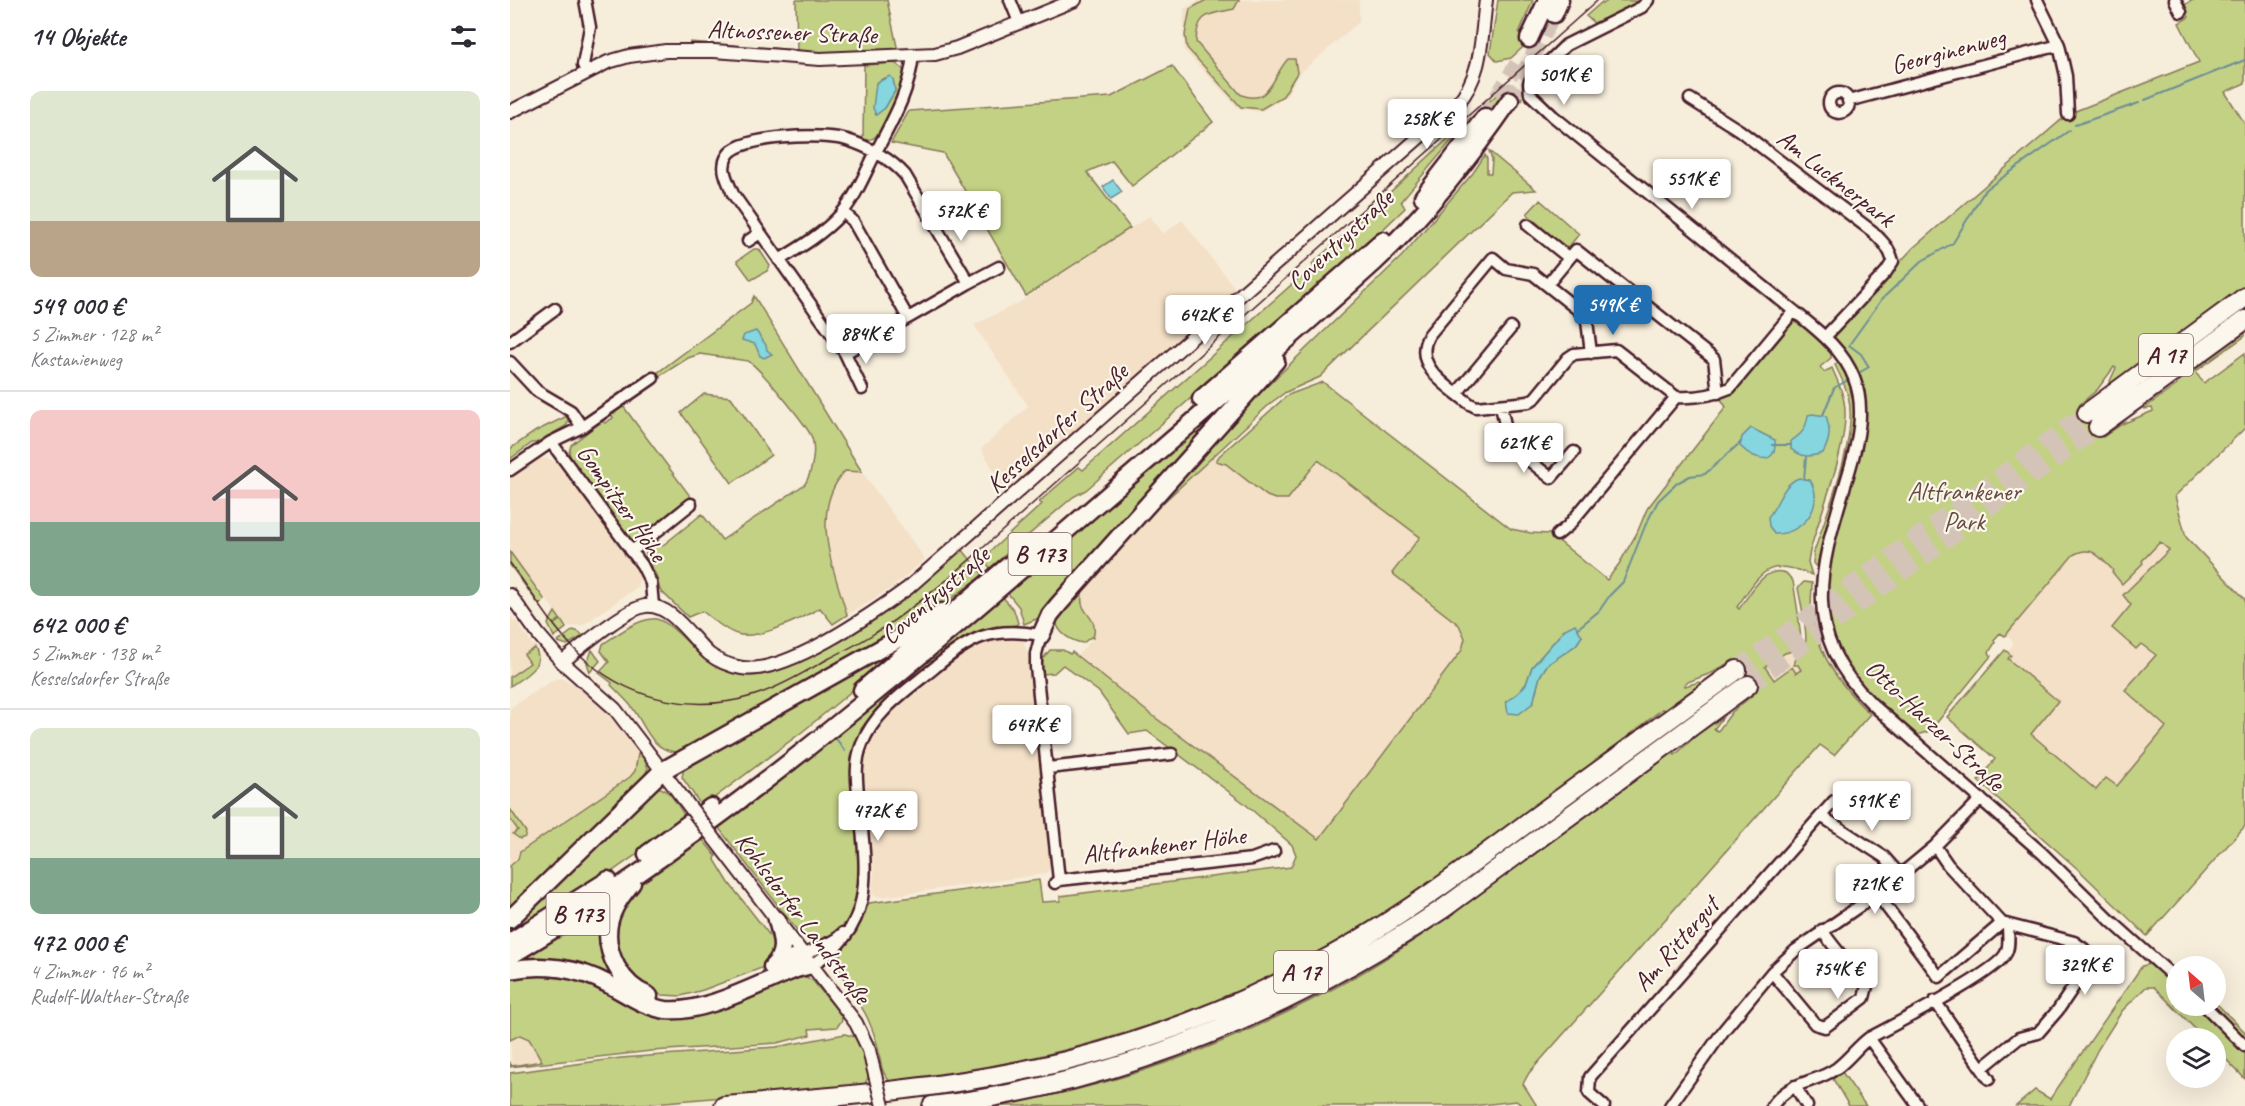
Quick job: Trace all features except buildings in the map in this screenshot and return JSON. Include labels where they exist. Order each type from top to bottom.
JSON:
[{"type":"highway","points":[[1529,39],[1554,5]]},
{"type":"highway","name":"B 173","points":[[510,956],[644,870],[765,782],[914,663],[1376,262],[1422,215],[1463,166],[1510,100]]},
{"type":"highway","name":"Coventrystraße","points":[[510,942],[634,863],[768,766],[906,654],[1379,244],[1416,205],[1485,117]]},
{"type":"highway","name":"A 17","points":[[2245,297],[2093,420],[2245,320]]},
{"type":"highway","points":[[1041,635],[1050,615],[1059,604],[1310,320]]},
{"type":"highway","points":[[510,919],[662,771],[912,631],[989,582]]},
{"type":"highway","name":"A 17","points":[[724,1106],[890,1091],[998,1076],[1068,1060],[1134,1041],[1238,1002],[1318,963],[1400,915],[1743,677],[1444,908],[1327,980],[1234,1024],[1140,1059],[1034,1088],[932,1106]]},
{"type":"highway","points":[[644,870],[615,908],[608,933],[616,966],[642,993],[661,999],[681,1000],[720,989],[771,968],[807,960]]},
{"type":"highway","points":[[771,968],[779,961],[783,951],[777,920]]},
{"type":"highway","points":[[510,970],[547,967],[582,974],[606,983],[648,1005],[668,1010],[684,1010],[707,1005],[796,969],[807,960]]},
{"type":"street","points":[[585,0],[590,27],[584,65],[587,72]]},
{"type":"street","points":[[1010,0],[1018,22]]},
{"type":"street","name":"Altnossener Straße","points":[[510,112],[614,60],[666,51],[714,51],[820,59],[935,54],[957,48],[1076,0]]},
{"type":"street","name":"Kesselsdorfer Straße","points":[[653,606],[663,609],[672,616],[718,660],[752,669],[781,663],[864,619],[908,588],[1456,104],[1473,82],[1477,71],[1486,0]]},
{"type":"street","name":"Otto-Harzer-Straße","points":[[1648,0],[1642,7],[1566,45],[1532,78],[1530,94],[1553,116],[1825,337],[1841,355],[1854,378],[1860,413],[1855,449],[1822,568],[1821,606],[1831,646],[1850,680],[1863,695],[2042,853],[2110,920],[2166,970]]},
{"type":"street","points":[[2037,0],[2059,45],[2066,76],[2068,114]]},
{"type":"street","points":[[2175,0],[2181,12]]},
{"type":"street","name":"Georginenweg","points":[[1848,101],[2059,45]]},
{"type":"street","points":[[779,260],[827,228],[843,212],[857,190],[903,100],[910,79],[913,56]]},
{"type":"street","name":"Am Lucknerpark","points":[[1690,99],[1739,130],[1885,243],[1893,261],[1886,272],[1825,337]]},
{"type":"street","points":[[862,389],[845,353],[733,194],[724,174],[724,163],[728,154],[746,142],[772,138],[834,138],[847,140],[887,159],[905,175],[969,283]]},
{"type":"street","points":[[843,212],[853,221],[908,318]]},
{"type":"street","points":[[1528,225],[1569,258]]},
{"type":"street","points":[[748,241],[760,233]]},
{"type":"street","points":[[1547,285],[1576,250],[1714,359],[1718,393]]},
{"type":"street","points":[[1591,353],[1587,321],[1581,312],[1526,271],[1506,269],[1493,258],[1424,344],[1427,366],[1476,407],[1529,402],[1574,354],[1591,353],[1616,350],[1676,397],[1718,393],[1730,388],[1794,311]]},
{"type":"street","points":[[845,353],[999,267]]},
{"type":"street","points":[[510,342],[555,309]]},
{"type":"street","points":[[1457,393],[1511,328]]},
{"type":"street","points":[[510,362],[537,391],[571,411],[582,427]]},
{"type":"street","points":[[551,442],[582,427],[653,378]]},
{"type":"street","points":[[1557,535],[1568,526],[1676,397]]},
{"type":"street","points":[[1501,406],[1509,444],[1551,478],[1574,452]]},
{"type":"street","name":"Gompitzer Höhe","points":[[510,470],[551,442],[651,582],[653,606]]},
{"type":"street","points":[[631,552],[691,504]]},
{"type":"street","points":[[510,595],[562,662],[615,709],[662,771]]},
{"type":"street","points":[[562,662],[626,616],[646,606],[653,606]]},
{"type":"street","points":[[807,960],[851,925],[863,898],[866,878],[857,773],[858,754],[867,731],[878,716],[894,701],[946,658],[970,642],[1006,631],[1041,635],[1036,654],[1036,667],[1047,768],[1172,754]]},
{"type":"street","name":"Altfrankener Höhe","points":[[1047,768],[1056,882],[1252,859],[1274,851]]},
{"type":"street","name":"Kohlsdorfer Landstraße","points":[[662,771],[855,1023],[869,1050],[883,1106]]},
{"type":"street","points":[[1670,1106],[1724,1030],[1772,972],[1796,950],[1877,894],[1935,846],[1981,799]]},
{"type":"street","name":"Am Rittergut","points":[[1604,1106],[1589,1093],[1590,1077],[1834,801]]},
{"type":"street","points":[[1821,816],[1884,857],[1900,874]]},
{"type":"street","points":[[1935,846],[1948,865],[2005,924],[2074,942],[2084,949],[2086,960],[2081,976],[2058,1010],[2038,1033],[2019,1038],[1982,1068]]},
{"type":"street","points":[[1877,894],[1939,977],[2005,924]]},
{"type":"street","points":[[1772,1106],[1782,1094],[1795,1086],[1828,1073],[1839,1066],[1869,1038],[1985,972],[2003,958],[2007,952],[2005,924]]},
{"type":"street","points":[[1772,972],[1815,1024],[1825,1027],[1864,998],[1867,986],[1846,959],[1836,951],[1822,930]]},
{"type":"street","points":[[1935,1001],[1989,1079]]},
{"type":"street","points":[[2215,1016],[2245,1046]]},
{"type":"street","points":[[1869,1038],[1917,1106]]},
{"type":"street","points":[[1795,1086],[1807,1106]]},
{"type":"shaded area","points":[[1200,0],[1359,0],[1359,22],[1298,75],[1286,96],[1261,112],[1238,108],[1184,50],[1184,9]]},
{"type":"shaded area","points":[[1149,216],[1163,234],[1182,220],[1237,291],[1006,491],[981,449],[1028,406],[974,325],[1020,302]]},
{"type":"shaded area","points":[[1216,453],[1216,461],[1226,464],[1267,496],[1275,499],[1288,499],[1318,460],[1421,537],[1392,573],[1459,625],[1465,638],[1462,650],[1319,839],[1149,713],[1077,656],[1093,638],[1096,629],[1081,602],[1085,585],[1141,525]]},
{"type":"shaded area","points":[[541,458],[557,463],[640,575],[637,587],[583,625],[567,627],[510,551],[510,478],[536,459]]},
{"type":"shaded area","points":[[845,471],[862,472],[925,559],[893,587],[847,615],[825,526],[826,508],[836,481]]},
{"type":"shaded area","points":[[2161,542],[2170,550],[2123,595],[2131,605],[2137,649],[2141,644],[2156,656],[2167,727],[2117,787],[2096,790],[2031,733],[2058,701],[2008,659],[2011,655],[2007,652],[2013,644],[2006,635],[2073,555],[2081,550],[2090,550],[2143,563],[2141,561]]},
{"type":"shaded area","points":[[510,616],[517,622],[540,655],[535,667],[510,686]]},
{"type":"shaded area","points":[[1008,637],[1023,641],[1028,653],[1051,869],[1044,874],[882,897],[872,895],[874,875],[864,771],[865,757],[876,729],[886,716],[957,657],[989,641]]},
{"type":"shaded area","points":[[1785,653],[1793,653],[1801,670],[1796,673],[1792,667],[1774,680],[1765,667]]},
{"type":"shaded area","points":[[560,678],[574,684],[600,703],[638,751],[635,772],[520,852],[518,859],[510,866],[510,708],[553,680]]},
{"type":"shaded area","points":[[520,1035],[529,1039],[542,1061],[512,1066],[510,1040]]},
{"type":"green space","points":[[796,0],[887,0],[898,51],[823,56],[709,45],[691,46],[690,42],[797,50]]},
{"type":"green space","points":[[1206,0],[1239,0],[1234,9],[1206,16],[1199,25],[1196,42],[1240,94],[1250,97],[1258,97],[1264,93],[1288,59],[1295,59],[1297,73],[1283,96],[1261,109],[1241,107],[1187,48],[1185,35],[1190,9]]},
{"type":"green space","points":[[1498,0],[1533,0],[1519,33],[1523,40],[1532,39],[1511,58],[1497,61],[1490,53]]},
{"type":"green space","points":[[1609,0],[1636,1],[1632,6],[1594,23],[1586,16],[1602,2],[1603,4]]},
{"type":"green space","name":"Altfrankener Park","points":[[2193,0],[2245,0],[2245,83],[2225,92],[2245,124],[2245,286],[2112,384],[2110,381],[2116,368],[2114,367],[2097,390],[2079,405],[2103,437],[2122,424],[2153,411],[2152,408],[2143,409],[2177,385],[2176,381],[2245,332],[2245,336],[2195,372],[2204,383],[2245,353],[2245,428],[2175,496],[2186,537],[2245,599],[2245,826],[2147,936],[2080,871],[1978,781],[1995,759],[1947,717],[2005,650],[2011,655],[2008,659],[2058,701],[2031,734],[2096,790],[2106,778],[2117,786],[2166,727],[2125,690],[2156,655],[2141,644],[2136,649],[2112,628],[2131,605],[2123,595],[2169,550],[2160,542],[2122,584],[2112,572],[2113,570],[2090,551],[2073,555],[2005,636],[2000,633],[1994,640],[1995,643],[1989,652],[1991,656],[1930,731],[1917,735],[1868,695],[1850,672],[1831,631],[1825,601],[1826,574],[1834,536],[1860,452],[1866,416],[1863,384],[1834,337],[1835,332],[1913,248],[2068,114],[2199,62],[2179,23],[2189,17],[2182,6]]},
{"type":"green space","points":[[895,63],[903,69],[906,78],[888,118],[879,132],[868,140],[863,140],[864,65]],"holes":[[[884,78],[893,79],[895,91],[885,108],[876,114],[876,83]]]},
{"type":"green space","points":[[1172,66],[1213,122],[1132,186],[1112,161],[1087,172],[1130,228],[1026,296],[943,153],[891,143],[909,111],[1111,97]]},
{"type":"green space","points":[[1509,84],[1522,98],[1520,102],[1517,100],[1491,117],[1476,116],[1468,127],[1463,126],[1454,137],[1451,135]]},
{"type":"green space","points":[[1450,137],[1453,139],[1401,201],[1405,208],[1376,236],[1086,490],[1073,497],[990,568],[983,558],[1042,504],[1039,502],[1079,467],[1083,470],[1299,278],[1306,278],[1315,270],[1312,264]]},
{"type":"green space","points":[[1489,151],[1536,190],[1512,192],[1320,377],[1286,392],[1272,402],[1140,524],[1258,395],[1402,256],[1473,173],[1485,155],[1487,173],[1491,173],[1492,159]]},
{"type":"green space","points":[[1540,200],[1579,234],[1567,249],[1527,214]]},
{"type":"green space","points":[[754,249],[759,249],[770,266],[767,271],[751,280],[737,261]]},
{"type":"green space","points":[[754,296],[862,472],[845,471],[834,487],[828,504],[826,522],[831,560],[847,615],[833,624],[820,608],[779,627],[746,635],[728,630],[702,611],[688,617],[660,590],[656,575],[646,559],[646,550],[658,540],[662,546],[702,514],[722,540],[805,484],[813,455],[813,443],[809,431],[783,397],[748,361],[700,354],[688,358],[655,379],[653,376],[751,303]]},
{"type":"green space","points":[[1789,321],[1802,326],[1831,354],[1831,358],[1820,367],[1824,372],[1832,368],[1839,384],[1845,406],[1844,428],[1842,445],[1810,551],[1808,562],[1812,575],[1785,567],[1767,571],[1753,584],[1737,607],[1739,609],[1764,577],[1778,571],[1786,573],[1793,581],[1801,639],[1796,650],[1785,653],[1765,667],[1774,680],[1792,667],[1796,673],[1801,670],[1798,665],[1794,665],[1806,640],[1798,588],[1804,582],[1812,583],[1811,612],[1820,645],[1841,682],[1870,714],[1834,755],[1820,745],[1529,1073],[1523,1084],[1537,1106],[1523,1106],[1516,1101],[1473,1106],[993,1106],[1041,1098],[1088,1086],[1182,1057],[1272,1019],[1358,975],[1450,916],[1672,753],[1675,755],[1698,734],[1723,717],[1714,729],[1718,731],[1732,712],[1756,692],[1733,660],[1714,672],[1685,683],[1685,686],[1699,682],[1701,684],[1664,710],[1662,709],[1459,864],[1397,906],[1306,958],[1212,1002],[1113,1036],[1063,1050],[967,1071],[891,1082],[887,1078],[882,1069],[876,1041],[868,1020],[837,965],[841,953],[869,903],[1039,880],[1042,902],[1060,901],[1060,896],[1291,867],[1296,855],[1292,845],[1244,803],[1147,731],[1129,734],[1099,692],[1063,665],[1054,673],[1043,674],[1042,660],[1050,650],[1063,650],[1070,654],[1072,652],[1149,713],[1319,839],[1462,650],[1465,638],[1459,625],[1392,573],[1420,537],[1318,460],[1288,499],[1275,499],[1267,496],[1226,464],[1216,461],[1288,395],[1323,382],[1511,529],[1550,534],[1607,580],[1637,533],[1647,509],[1726,407],[1719,396]],"holes":[[[1565,629],[1582,636],[1576,645],[1547,665],[1540,676],[1533,703],[1506,702],[1526,684],[1532,667]]]},
{"type":"green space","points":[[1268,362],[1039,618],[1024,624],[1019,607],[1006,591]]},
{"type":"green space","points":[[1838,363],[1845,372],[1854,402],[1854,425],[1845,473],[1817,568],[1813,563],[1814,552],[1840,474],[1849,431],[1848,395],[1835,365]]},
{"type":"green space","points":[[704,394],[731,397],[771,455],[732,483],[681,413]]},
{"type":"green space","points":[[623,406],[693,500],[633,544],[573,462],[569,453],[571,445],[602,421],[605,423],[613,418],[611,414]]},
{"type":"green space","points":[[567,416],[566,426],[532,443],[510,459],[510,449],[536,431]]},
{"type":"green space","points":[[962,549],[983,575],[933,612],[678,756],[676,752],[667,750],[654,741],[631,706],[611,685],[612,683],[599,673],[609,662],[601,651],[603,644],[632,625],[652,619],[666,623],[703,657],[724,670],[752,676],[775,672],[802,661],[862,626]]},
{"type":"green space","points":[[510,552],[545,600],[539,605],[510,565]]},
{"type":"green space","points":[[1085,585],[1082,603],[1091,618],[1094,630],[1093,638],[1083,643],[1065,636],[1056,620]]},
{"type":"green space","points":[[1001,595],[1014,610],[1018,623],[1016,625],[998,628],[997,626],[967,636],[949,647],[877,708],[861,729],[851,760],[861,879],[857,898],[850,916],[832,936],[823,941],[807,938],[799,933],[718,827],[755,800],[774,780]]},
{"type":"green space","points":[[555,612],[560,619],[554,624],[561,620],[566,628],[554,637],[548,624]]},
{"type":"green space","points":[[939,619],[802,732],[702,807],[682,777],[684,768],[682,765]]},
{"type":"green space","points":[[573,630],[583,636],[567,645],[558,642]]},
{"type":"green space","points":[[535,648],[538,660],[535,666],[527,675],[510,686],[510,677],[530,663],[524,654]]},
{"type":"green space","points":[[592,650],[600,661],[590,672],[587,663]]},
{"type":"green space","points":[[641,753],[648,768],[640,785],[510,914],[510,866],[518,859],[520,852],[630,777],[635,771],[638,754]]},
{"type":"green space","points":[[654,787],[665,790],[687,819],[607,875],[510,936],[510,924]]},
{"type":"green space","points":[[510,809],[526,832],[525,837],[520,839],[513,834],[518,830],[510,819]]},
{"type":"green space","points":[[703,840],[716,856],[715,860],[729,883],[771,937],[775,949],[767,966],[703,990],[681,996],[662,995],[652,992],[625,972],[613,934],[618,912],[638,885]]},
{"type":"green space","points":[[619,892],[609,917],[606,942],[612,964],[618,975],[629,987],[639,993],[656,1000],[674,1002],[694,1000],[713,996],[786,966],[787,968],[744,987],[698,1003],[668,1006],[644,1000],[586,971],[548,964],[510,967],[510,960]]},
{"type":"green space","points":[[2154,963],[2166,975],[2166,999],[2154,987],[2146,987],[2122,1011],[2098,1049],[2069,1106],[2016,1106],[2035,1090],[2050,1099],[2142,966]]},
{"type":"green space","points":[[566,973],[647,1011],[803,975],[813,981],[841,1015],[842,1020],[837,1027],[809,1029],[810,1035],[777,1043],[651,1051],[510,1067],[510,1063],[512,1066],[542,1061],[529,1039],[520,1035],[510,1040],[510,974]]},
{"type":"green space","points":[[2226,1013],[2245,1032],[2242,1038],[2219,1016],[2226,1016]]},
{"type":"green space","points":[[2182,1016],[2208,1016],[2220,1028],[2194,1028]]},
{"type":"green space","points":[[2226,1033],[2245,1052],[2245,1079],[2226,1059]]},
{"type":"green space","points":[[845,1034],[858,1038],[868,1063],[866,1065],[869,1076],[864,1085],[618,1106],[510,1106],[510,1073],[621,1058],[776,1047]]},
{"type":"green space","points":[[1842,1072],[1866,1106],[1849,1106],[1833,1079]]},
{"type":"water","points":[[890,76],[893,79],[895,91],[885,108],[876,115],[873,108],[876,83]]},
{"type":"water","points":[[1113,180],[1122,192],[1111,199],[1103,187]]},
{"type":"water","points":[[756,331],[767,350],[772,354],[764,358],[760,356],[755,344],[742,340],[744,335]]},
{"type":"water","points":[[1808,415],[1826,416],[1829,430],[1823,453],[1810,456],[1791,449],[1791,441],[1803,431]]},
{"type":"water","points":[[1751,428],[1775,440],[1775,449],[1768,458],[1757,457],[1740,446],[1742,437]]},
{"type":"water","points":[[1799,478],[1810,480],[1814,490],[1813,509],[1802,524],[1794,530],[1774,534],[1769,526],[1768,517],[1785,490]]},
{"type":"water","points":[[1575,624],[1582,636],[1576,645],[1547,665],[1540,676],[1533,703],[1519,714],[1508,713],[1506,702],[1526,684],[1532,667],[1565,629]]},
{"type":"waterway","points":[[2145,100],[2245,60]]},
{"type":"waterway","points":[[2075,125],[2139,103]]},
{"type":"waterway","points":[[1857,374],[1869,367],[1861,354],[1849,345],[1882,299],[1922,261],[1953,243],[1985,190],[2070,130]]},
{"type":"waterway","points":[[1823,415],[1834,388],[1850,379]]},
{"type":"waterway","points":[[1577,629],[1599,611],[1623,582],[1645,526],[1658,501],[1677,483],[1690,476],[1705,474],[1741,442]]},
{"type":"waterway","points":[[1772,445],[1791,445]]},
{"type":"waterway","points":[[1804,479],[1806,457]]},
{"type":"waterway","points":[[835,737],[845,751]]},
{"type":"tunnel","points":[[1510,100],[1554,14]]},
{"type":"tunnel","points":[[1485,117],[1517,64]]},
{"type":"tunnel","points":[[1737,670],[2087,413]]},
{"type":"tunnel","points":[[1748,685],[2098,427]]},
{"type":"tram line","points":[[510,563],[577,652],[607,676],[626,687],[666,700],[709,703],[752,696],[790,680],[872,635],[905,613],[948,579],[1598,0]]}]
